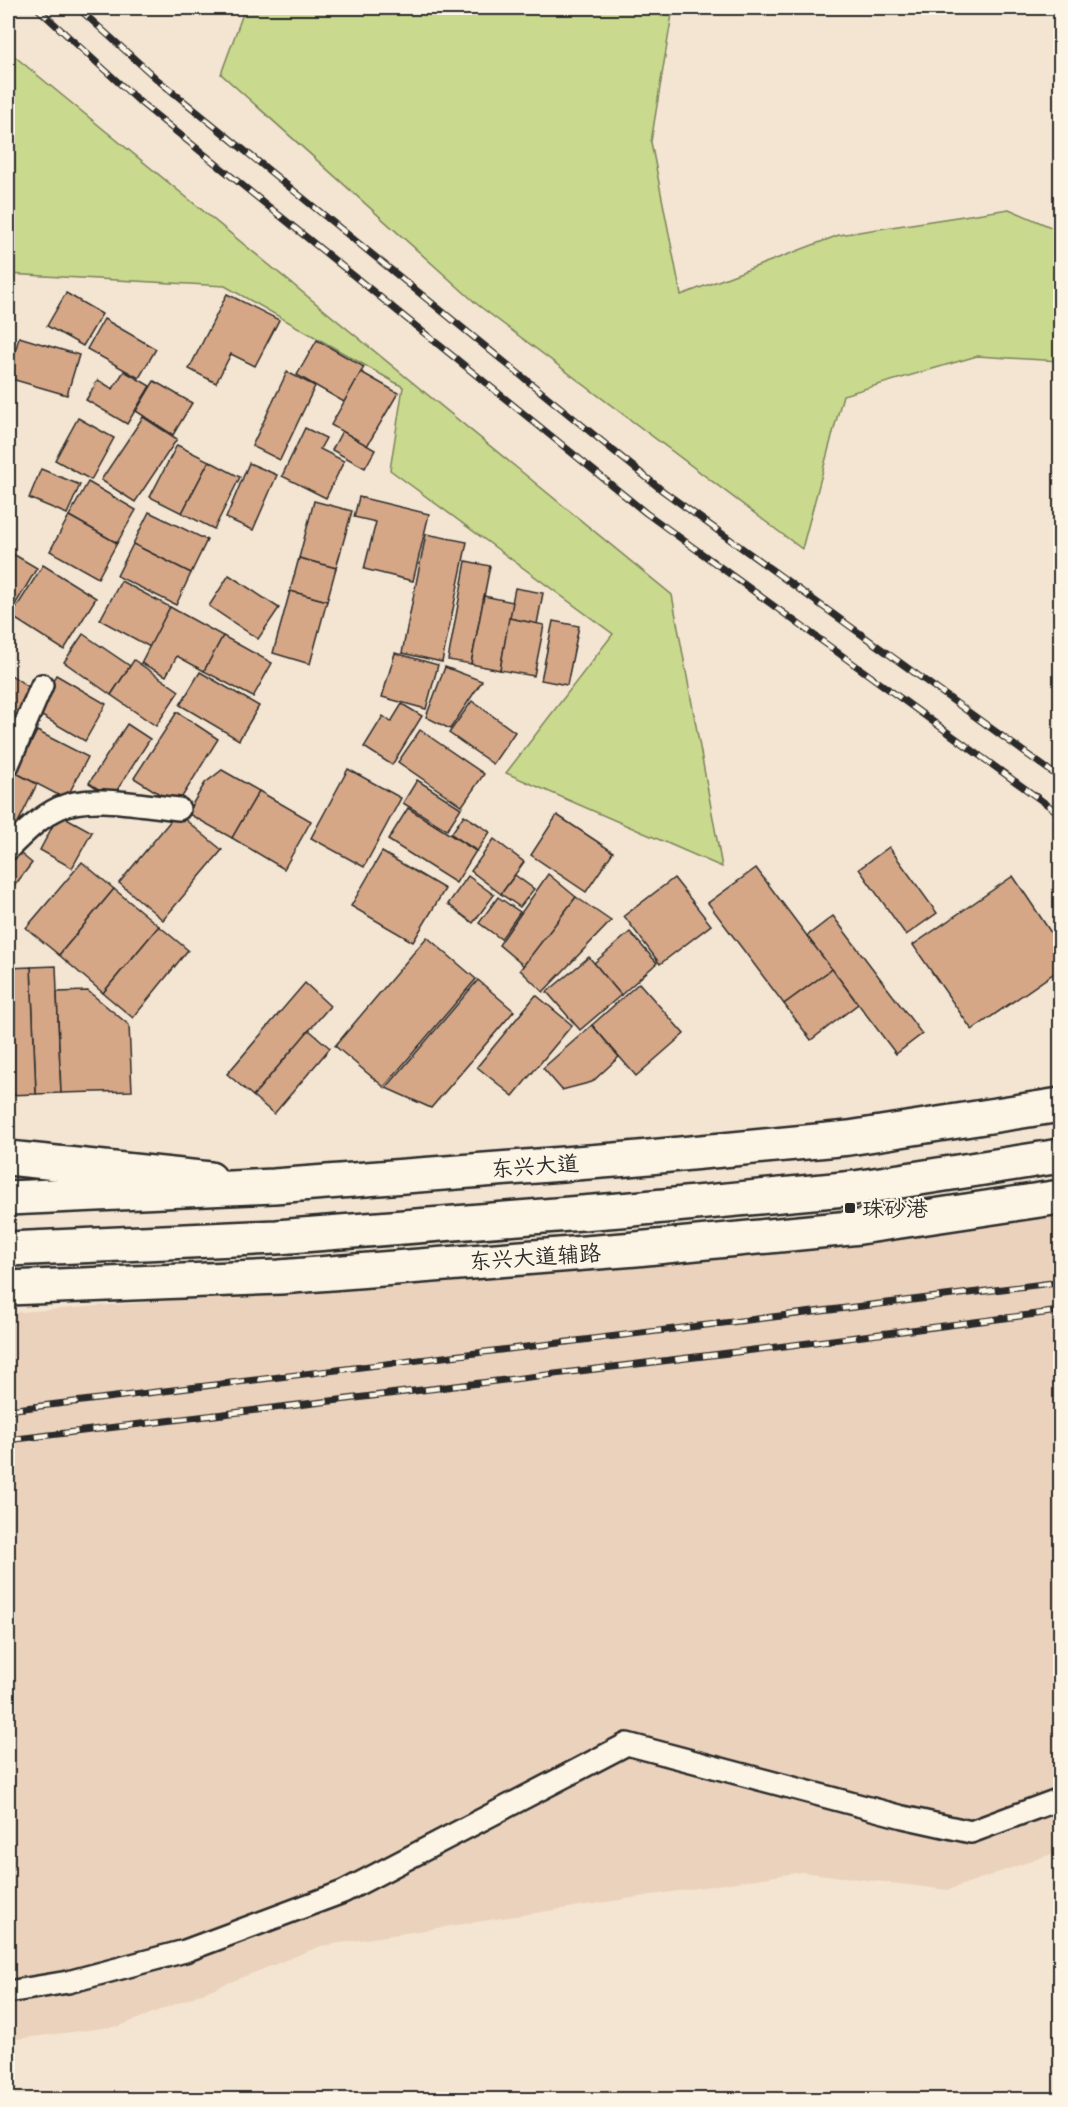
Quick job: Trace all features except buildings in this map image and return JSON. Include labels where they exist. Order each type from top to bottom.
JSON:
[{"type":"main road","name":"东兴大道","points":[[8,1197],[274,1186],[628,1159],[849,1138],[1060,1105]]},
{"type":"main road","points":[[8,1249],[277,1237],[632,1209],[855,1188],[1060,1156]]},
{"type":"main road","points":[[8,1158],[274,1186]]},
{"type":"main road","points":[[1005,1205],[1060,1180]]},
{"type":"main road","name":"东兴大道辅路","points":[[8,1288],[280,1277],[551,1255],[860,1227],[1060,1197]]},
{"type":"main road","points":[[475,1222],[551,1255]]},
{"type":"lane","points":[[8,765],[42,685]]},
{"type":"lane","points":[[8,849],[27,830],[60,807],[94,800],[179,809]]},
{"type":"lane","points":[[8,1992],[68,1982],[185,1951],[343,1892],[627,1744],[903,1817],[971,1832],[1060,1799]]},
{"type":"shaded area","points":[[1060,1210],[1060,1851],[948,1890],[802,1872],[321,1946],[120,2026],[8,2040],[8,1313],[638,1264]]},
{"type":"green space","points":[[245,8],[673,8],[651,142],[681,295],[839,235],[1009,209],[1060,231],[1060,361],[977,356],[843,395],[802,549],[478,305],[221,74]]},
{"type":"green space","points":[[8,51],[672,595],[722,867],[506,773],[613,634],[390,470],[403,387],[225,286],[8,274]]},
{"type":"railway","points":[[37,8],[141,103],[646,513],[1060,814]]},
{"type":"railway","points":[[78,8],[159,81],[663,491],[1060,778]]},
{"type":"railway","points":[[8,1410],[1060,1282]]},
{"type":"railway","points":[[8,1440],[1060,1311]]},
{"type":"place","name":"珠砂港","points":[[850,1208]]}]
